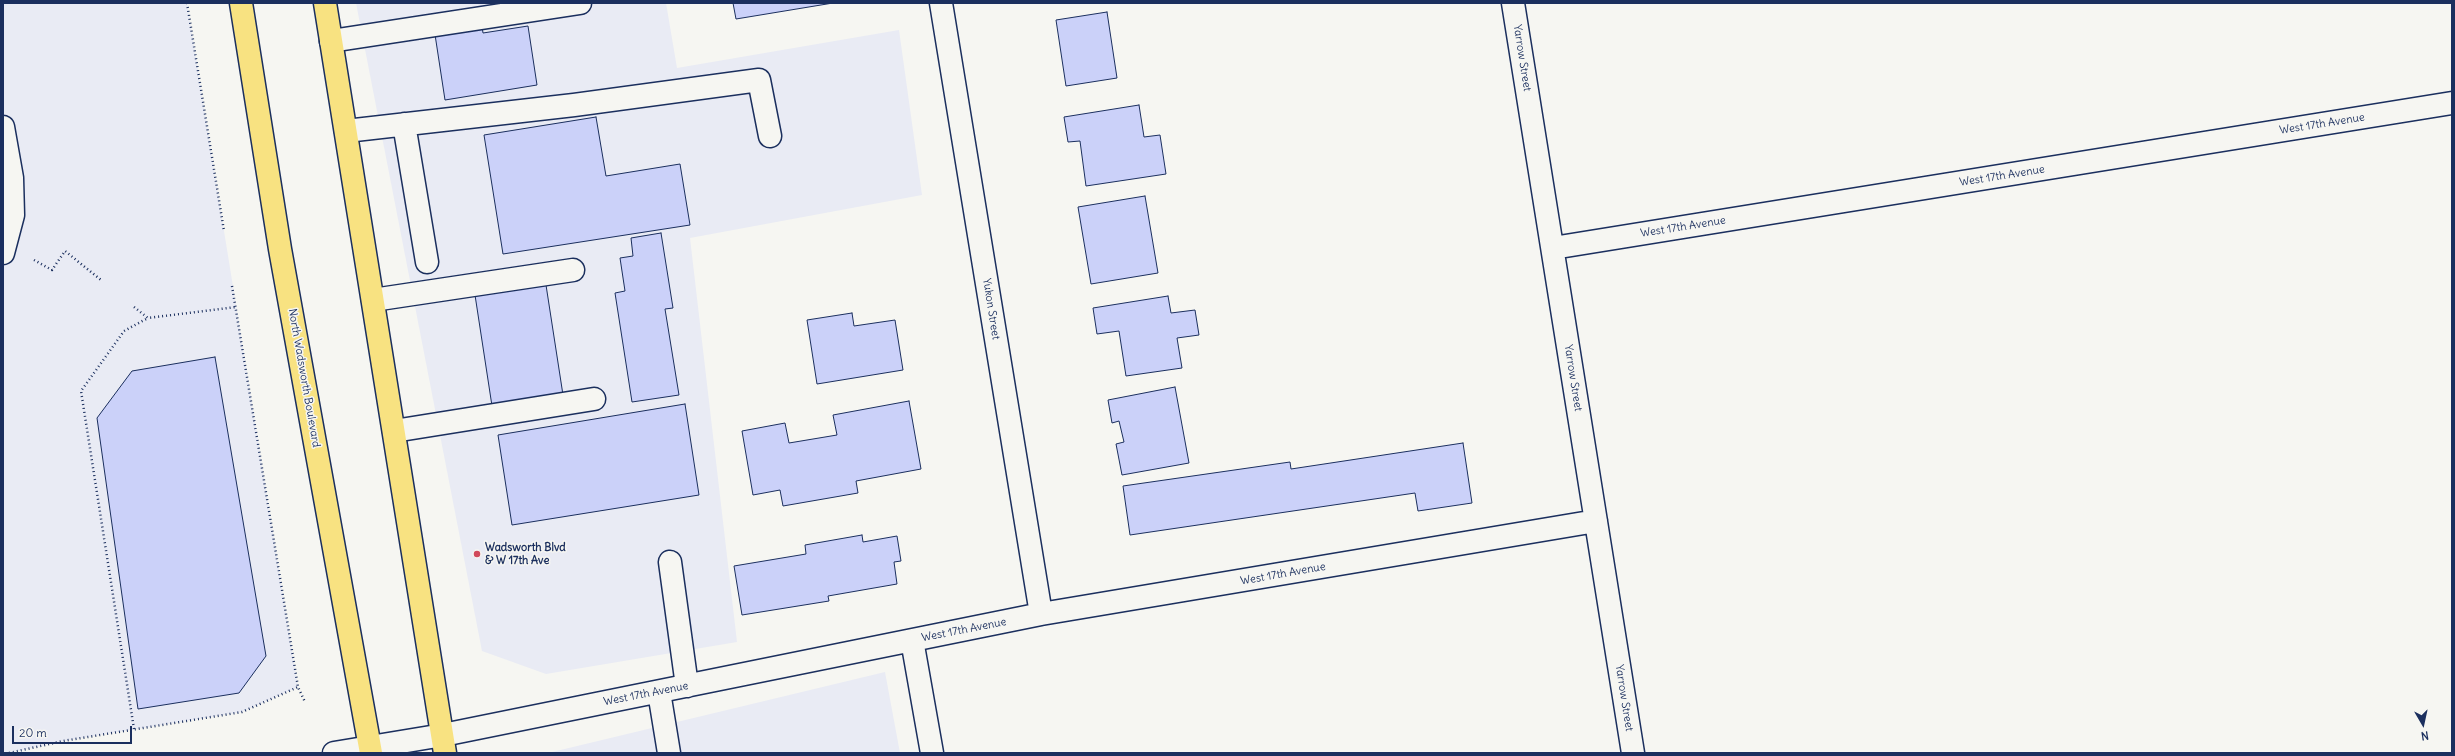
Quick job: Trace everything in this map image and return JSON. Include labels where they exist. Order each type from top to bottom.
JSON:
[{"type":"main road","name":"North Wadsworth Boulevard","points":[[241,3],[280,249],[371,750]]},
{"type":"main road","points":[[325,3],[444,744]]},
{"type":"street","points":[[332,41],[580,3]]},
{"type":"street","name":"Yukon Street","points":[[941,3],[1040,614]]},
{"type":"street","name":"Yarrow Street","points":[[1513,3],[1633,753]]},
{"type":"street","points":[[346,131],[574,105],[759,80],[770,136]]},
{"type":"street","name":"West 17th Avenue","points":[[1553,248],[2452,103]]},
{"type":"street","points":[[404,124],[427,262]]},
{"type":"street","points":[[3,127],[12,183],[13,215],[3,253]]},
{"type":"street","points":[[373,300],[573,270]]},
{"type":"street","points":[[394,431],[594,399]]},
{"type":"street","name":"West 17th Avenue","points":[[334,753],[444,744],[659,692],[1040,614],[1596,521]]},
{"type":"street","points":[[670,562],[687,686]]},
{"type":"street","points":[[912,640],[932,753]]},
{"type":"street","points":[[659,692],[669,753]]},
{"type":"path","points":[[187,3],[224,231]]},
{"type":"path","points":[[32,259],[52,270],[65,251],[101,280]]},
{"type":"path","points":[[232,286],[298,687],[305,702]]},
{"type":"path","points":[[134,307],[148,318]]},
{"type":"path","points":[[134,729],[81,391],[124,331],[148,318],[236,307]]},
{"type":"path","points":[[9,753],[63,741],[242,712],[298,687]]},
{"type":"shaded area","points":[[3,3],[187,3],[298,687],[242,712],[63,741],[9,753],[3,753]]},
{"type":"shaded area","points":[[356,3],[666,3],[677,68],[899,30],[922,195],[690,238],[737,642],[546,674],[482,651]]},
{"type":"shaded area","points":[[885,672],[900,753],[548,753]]},
{"type":"building","points":[[733,3],[833,3],[736,19]]},
{"type":"building","points":[[1107,12],[1117,78],[1066,86],[1056,20]]},
{"type":"building","points":[[481,20],[483,33],[528,26],[537,85],[445,100],[434,28]]},
{"type":"building","points":[[1139,105],[1144,137],[1160,135],[1166,174],[1086,186],[1080,141],[1068,142],[1064,117]]},
{"type":"building","points":[[596,117],[606,176],[680,164],[690,225],[503,254],[484,135]]},
{"type":"building","points":[[1145,196],[1158,273],[1091,284],[1078,207]]},
{"type":"building","points":[[661,233],[673,308],[665,309],[679,395],[632,402],[615,293],[625,291],[620,258],[633,256],[631,238]]},
{"type":"building","points":[[546,285],[563,395],[492,406],[475,295]]},
{"type":"building","points":[[1168,296],[1171,313],[1195,310],[1199,335],[1177,338],[1182,368],[1126,376],[1119,331],[1097,334],[1093,308]]},
{"type":"building","points":[[852,313],[854,326],[895,320],[903,370],[817,384],[807,320]]},
{"type":"building","points":[[215,357],[266,656],[239,693],[138,709],[97,418],[132,371]]},
{"type":"building","points":[[1175,387],[1189,463],[1122,475],[1116,444],[1124,442],[1119,421],[1112,423],[1108,400]]},
{"type":"building","points":[[909,401],[921,469],[856,481],[858,493],[783,506],[780,490],[753,495],[742,431],[785,423],[789,443],[837,435],[833,415]]},
{"type":"building","points":[[685,404],[699,495],[512,525],[498,435]]},
{"type":"building","points":[[1463,443],[1472,503],[1418,511],[1415,493],[1130,535],[1123,486],[1290,462],[1291,469]]},
{"type":"building","points":[[862,535],[863,542],[897,536],[901,561],[894,562],[897,584],[828,596],[829,601],[742,615],[734,566],[806,554],[805,545]]},
{"type":"place","name":"Wadsworth Blvd & W 17th Ave","points":[[477,554]]}]
